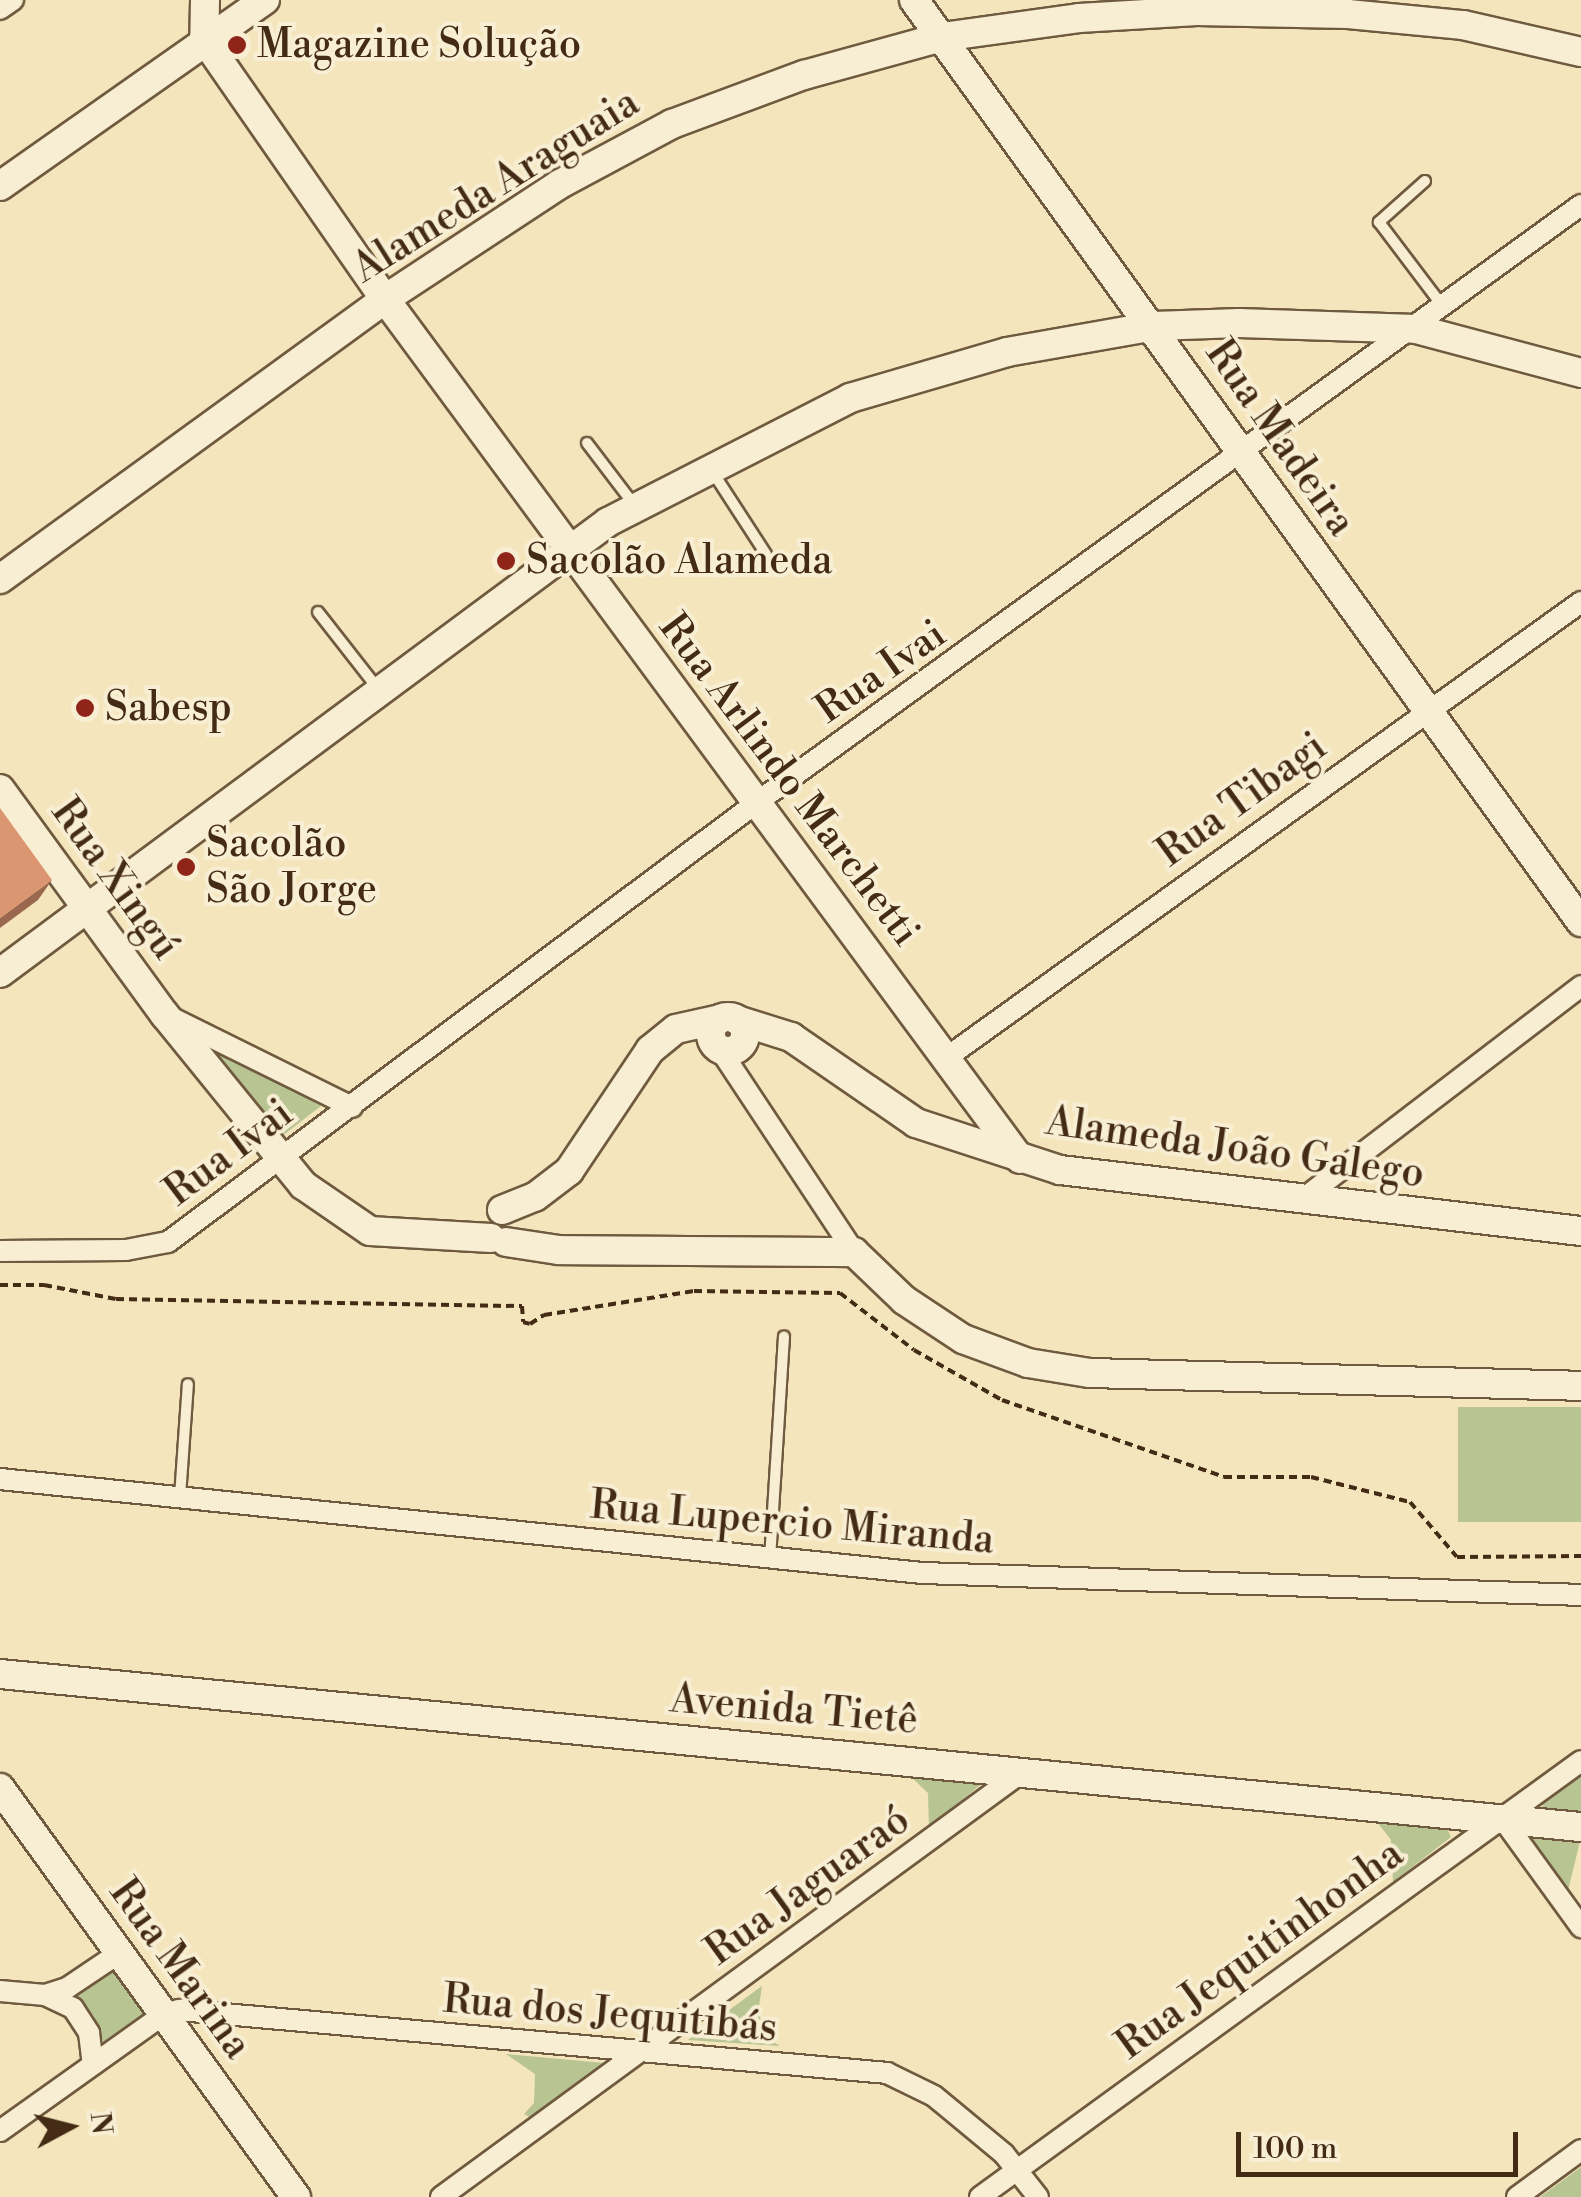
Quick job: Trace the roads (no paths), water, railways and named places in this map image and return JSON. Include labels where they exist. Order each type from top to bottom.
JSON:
[{"type":"street","points":[[0,9],[12,0]]},
{"type":"street","points":[[204,39],[205,0]]},
{"type":"street","points":[[0,186],[204,39],[265,0]]},
{"type":"street","name":"Rua Madeira","points":[[914,0],[1154,326],[1424,711],[1581,922]]},
{"type":"street","name":"Alameda Araguaia","points":[[0,579],[385,299],[560,184],[672,124],[804,75],[942,37],[1098,16],[1348,14],[1463,25],[1581,52]]},
{"type":"street","name":"Rua Arlindo Marchetti","points":[[204,39],[385,299],[1020,1160]]},
{"type":"street","name":"Rua Ivai","points":[[0,1252],[126,1250],[168,1242],[756,803],[1581,205]]},
{"type":"street","points":[[0,973],[568,550],[635,506],[709,466],[850,398],[1007,352],[1154,326],[1416,328],[1581,373]]},
{"type":"street","name":"Rua Tibagi","points":[[946,1058],[1424,711],[1581,602]]},
{"type":"street","name":"Rua Xingú","points":[[0,790],[276,1158]]},
{"type":"street","points":[[1298,1202],[1581,986]]},
{"type":"street","name":"Rua Xingú","points":[[165,1015],[352,1107]]},
{"type":"street","points":[[504,1227],[583,1156],[650,1050],[676,1029],[729,1039],[739,1082],[854,1252],[931,1321],[1028,1363],[1165,1378],[1581,1386]]},
{"type":"street","name":"Alameda João Galego","points":[[729,1039],[791,1037],[916,1123],[1020,1160],[1298,1202],[1581,1231]]},
{"type":"street","points":[[276,1158],[325,1203],[370,1230],[451,1235],[504,1227],[559,1250],[854,1252]]},
{"type":"street","name":"Rua Lupercio Miranda","points":[[0,1479],[770,1559],[1010,1579],[1581,1595]]},
{"type":"street","name":"Avenida Tietê","points":[[0,1674],[1581,1826]]},
{"type":"street","name":"Rua Jequitinhonha","points":[[980,2197],[1581,1761]]},
{"type":"street","name":"Rua Jaguaraó","points":[[441,2197],[1022,1772]]},
{"type":"street","name":"Rua Marina","points":[[0,1788],[296,2197]]},
{"type":"street","points":[[1502,1818],[1581,1927]]},
{"type":"street","points":[[0,1991],[45,1995],[68,1988],[119,1953]]},
{"type":"street","points":[[45,1995],[78,2012],[93,2064]]},
{"type":"street","points":[[0,2131],[164,2014]]},
{"type":"street","name":"Rua dos Jequitibás","points":[[164,2014],[903,2077],[934,2096],[1018,2170],[1038,2197]]},
{"type":"street","points":[[1517,2197],[1581,2150]]},
{"type":"lane","points":[[1425,182],[1379,222],[1444,308]]},
{"type":"lane","points":[[587,443],[635,506]]},
{"type":"lane","points":[[709,466],[766,554]]},
{"type":"lane","points":[[318,612],[380,692]]},
{"type":"lane","points":[[770,1559],[784,1336]]},
{"type":"lane","points":[[180,1497],[188,1384]]},
{"type":"place","name":"Magazine Solução","points":[[237,45]]},
{"type":"place","name":"Sacolão Alameda","points":[[506,561]]},
{"type":"place","name":"Sabesp","points":[[85,708]]},
{"type":"place","name":"Sacolão São Jorge","points":[[186,867]]}]
